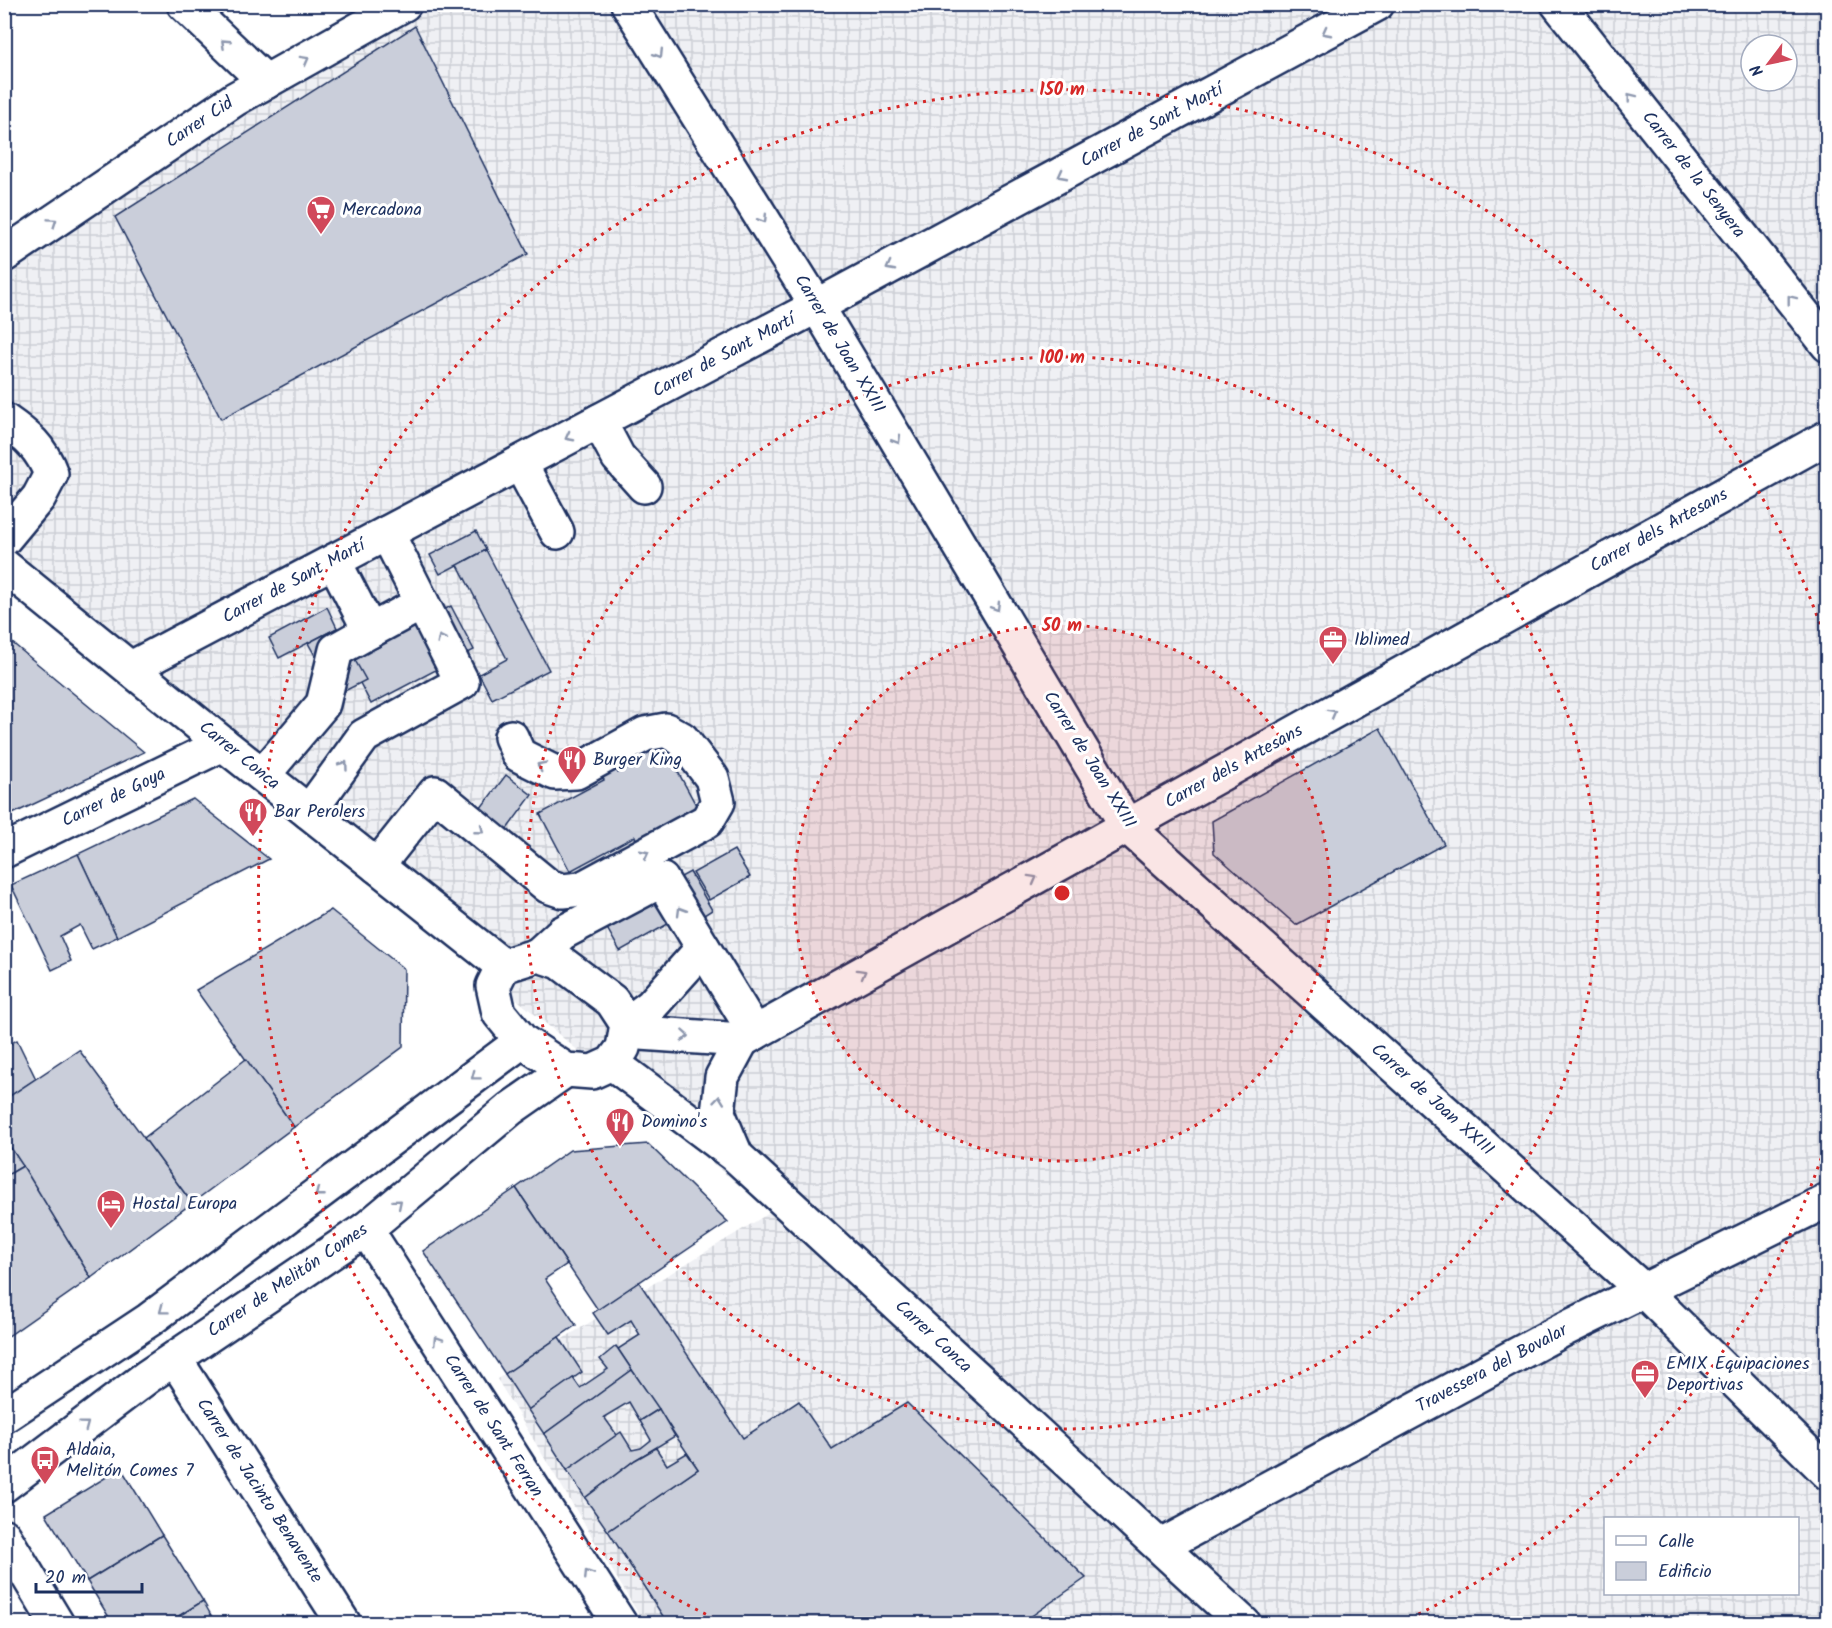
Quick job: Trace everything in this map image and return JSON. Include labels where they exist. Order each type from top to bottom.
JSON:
[{"type":"street","points":[[184,4],[266,82]]},
{"type":"street","name":"Carrer Cid","points":[[4,255],[235,99],[404,4]]},
{"type":"street","name":"Carrer de Joan XXIII","points":[[628,4],[817,306],[1127,826],[1643,1290],[1827,1473]]},
{"type":"street","name":"Carrer de Sant Martí","points":[[131,668],[817,306],[1377,4]]},
{"type":"street","name":"Carrer de la Senyera","points":[[1558,4],[1827,345]]},
{"type":"street","points":[[4,420],[28,437],[46,460],[51,474],[39,497],[4,539]]},
{"type":"street","points":[[599,421],[618,457],[644,486]]},
{"type":"street","name":"Carrer dels Artesans","points":[[749,1037],[1827,437]]},
{"type":"street","points":[[520,463],[557,532]]},
{"type":"street","points":[[309,812],[364,736],[462,682],[387,533]]},
{"type":"street","points":[[334,561],[370,631]]},
{"type":"street","name":"Carrer Conca","points":[[4,566],[223,744],[503,966]]},
{"type":"street","points":[[263,776],[323,704],[336,650],[422,603]]},
{"type":"street","points":[[323,704],[364,736]]},
{"type":"street","points":[[377,866],[435,793],[548,886],[563,891],[581,889],[708,821],[717,802],[712,778],[682,740],[666,730],[645,734],[576,772],[566,773],[555,773],[519,755],[511,737]]},
{"type":"street","name":"Carrer de Goya","points":[[4,851],[223,744]]},
{"type":"street","points":[[703,948],[651,1006],[627,1028],[623,1048],[612,1063],[592,1072],[566,1070],[522,1041],[499,1013],[493,986],[503,966],[538,955],[562,933],[662,880],[703,948],[749,1037]]},
{"type":"street","points":[[538,955],[560,962],[612,1001],[627,1028]]},
{"type":"street","points":[[627,1028],[749,1037]]},
{"type":"street","points":[[735,1155],[718,1113],[722,1077],[749,1037]]},
{"type":"street","points":[[5,1414],[149,1320],[522,1041]]},
{"type":"street","name":"Carrer Conca","points":[[612,1063],[735,1155],[1244,1623]]},
{"type":"street","name":"Carrer de Melitón Comes","points":[[4,1485],[175,1359],[366,1229],[510,1109],[566,1070]]},
{"type":"street","name":"Travessera del Bovalar","points":[[1161,1546],[1559,1332],[1827,1200]]},
{"type":"street","name":"Carrer de Sant Ferran","points":[[366,1229],[620,1623]]},
{"type":"street","name":"Carrer de Jacinto Benavente","points":[[175,1359],[344,1623]]},
{"type":"street","points":[[4,1536],[57,1623]]},
{"type":"shaded area","points":[[397,5],[1827,5],[1827,1623],[644,1623],[497,1379],[771,1212],[5,571],[5,245]]},
{"type":"building","name":"Mercadona","points":[[415,26],[528,254],[221,419],[115,217]]},
{"type":"building","points":[[476,531],[486,550],[440,574],[430,555]]},
{"type":"building","points":[[486,550],[549,670],[492,699],[479,674],[507,659],[458,565]]},
{"type":"building","points":[[451,606],[474,650],[371,704],[348,660]]},
{"type":"building","points":[[327,607],[337,628],[279,658],[269,638]]},
{"type":"building","points":[[337,628],[366,680],[337,695],[308,643]]},
{"type":"building","points":[[4,636],[144,752],[4,818]]},
{"type":"building","points":[[1380,728],[1444,844],[1296,925],[1214,853],[1212,821]]},
{"type":"building","points":[[665,748],[697,807],[636,840],[635,836],[570,871],[540,814],[604,780],[601,775],[616,768],[618,773],[638,762],[635,756],[649,749],[653,754]]},
{"type":"building","points":[[506,775],[532,795],[507,829],[480,809]]},
{"type":"building","points":[[193,799],[269,859],[117,937],[78,854]]},
{"type":"building","points":[[734,850],[750,877],[709,900],[693,873]]},
{"type":"building","points":[[78,854],[117,937],[92,949],[80,925],[60,936],[71,961],[52,970],[11,885]]},
{"type":"building","points":[[690,872],[712,910],[701,917],[679,878]]},
{"type":"building","points":[[682,879],[698,907],[620,951],[604,923]]},
{"type":"building","points":[[331,910],[404,969],[403,1047],[294,1127],[196,990]]},
{"type":"building","points":[[17,1040],[36,1079],[4,1100],[4,1047]]},
{"type":"building","points":[[79,1050],[192,1203],[91,1278],[4,1137],[4,1100]]},
{"type":"building","points":[[246,1059],[294,1127],[192,1203],[144,1138]]},
{"type":"building","points":[[648,1144],[728,1222],[598,1310],[516,1188],[570,1150]]},
{"type":"building","points":[[11,1148],[23,1166],[4,1177],[4,1152]]},
{"type":"building","points":[[23,1166],[91,1278],[4,1339],[4,1177]]},
{"type":"building","points":[[516,1188],[567,1264],[545,1279],[576,1325],[505,1374],[423,1251]]},
{"type":"building","points":[[639,1282],[743,1438],[799,1401],[832,1449],[907,1403],[1086,1578],[1020,1624],[668,1624],[608,1531],[698,1469],[618,1349],[640,1335],[631,1320],[608,1335],[593,1313]]},
{"type":"building","points":[[559,1337],[582,1372],[528,1410],[505,1374]]},
{"type":"building","points":[[616,1346],[632,1370],[544,1434],[528,1410],[573,1378],[580,1388],[608,1369],[600,1359]]},
{"type":"building","points":[[632,1370],[659,1409],[640,1421],[629,1402],[604,1417],[617,1435],[567,1470],[544,1434]]},
{"type":"building","points":[[659,1409],[675,1436],[635,1460],[585,1498],[567,1470],[621,1432],[632,1450],[641,1448],[651,1440],[640,1421]]},
{"type":"building","points":[[656,1448],[667,1465],[687,1453],[698,1469],[608,1531],[585,1498],[635,1460]]},
{"type":"building","points":[[121,1468],[162,1535],[87,1581],[46,1514]]},
{"type":"building","points":[[162,1535],[203,1601],[166,1624],[113,1624],[87,1581]]},
{"type":"building","points":[[203,1601],[216,1624],[166,1624]]},
{"type":"place","name":"Mercadona","points":[[321,236]]},
{"type":"place","name":"Iblimed","points":[[1333,666]]},
{"type":"place","name":"Burger King","points":[[572,786]]},
{"type":"place","name":"Bar Perolers","points":[[253,838]]},
{"type":"place","name":"Domino's","points":[[620,1148]]},
{"type":"place","name":"Hostal Europa","points":[[111,1230]]},
{"type":"place","name":"EMIX Equipaciones Deportivas","points":[[1645,1400]]},
{"type":"place","name":"Aldaia, Melitón Comes 7","points":[[45,1486]]}]
